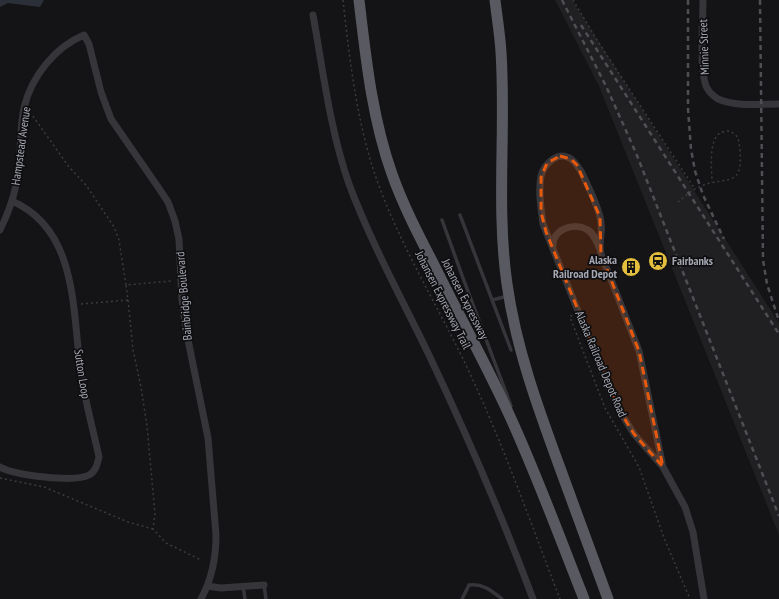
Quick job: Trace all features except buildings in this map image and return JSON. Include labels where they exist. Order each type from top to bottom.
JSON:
[{"type":"highway","name":"Johansen Expressway","points":[[359,0],[371,98],[392,175],[417,231],[507,409],[545,499],[584,599]]},
{"type":"highway","points":[[495,0],[501,52],[502,219],[509,296],[520,350],[531,386],[550,443],[608,599]]},
{"type":"street","name":"Minnie Street","points":[[702,0],[703,62],[707,89],[717,98],[732,103],[779,104]]},
{"type":"street","points":[[313,15],[336,137],[349,184],[377,251],[429,355],[487,481],[533,599]]},
{"type":"street","name":"Hampstead Avenue","points":[[0,230],[12,201],[19,166],[24,108],[32,86],[44,66],[57,52],[70,42],[84,35]]},
{"type":"street","name":"Bainbridge Boulevard","points":[[84,35],[89,44],[101,92],[111,119],[168,202],[175,221],[179,239],[182,300],[186,330],[208,438],[216,535],[216,551],[212,571],[201,599]]},
{"type":"street","name":"Alaska Railroad Depot Road","points":[[599,247],[602,232],[600,217],[581,171],[572,159],[566,156],[560,156],[553,159],[547,163],[541,177],[541,212],[543,224],[611,394],[619,410],[634,434],[664,467],[679,495],[690,521],[704,599]]},
{"type":"street","name":"Sutton Loop","points":[[0,467],[23,473],[53,478],[82,478],[90,474],[97,467],[98,457],[81,374],[74,305],[69,276],[64,260],[47,227],[37,215],[24,206],[12,201]]},
{"type":"street","name":"Alaska Railroad Depot Road","points":[[554,251],[553,242],[556,234],[575,226],[585,228],[589,231],[599,247],[639,351],[664,467]]},
{"type":"street","points":[[207,586],[221,588],[264,585]]},
{"type":"lane","points":[[460,215],[511,350]]},
{"type":"lane","points":[[442,220],[545,499]]},
{"type":"lane","points":[[492,300],[509,296]]},
{"type":"lane","points":[[462,599],[469,586],[477,584],[490,590],[502,599]]},
{"type":"lane","points":[[264,585],[266,599]]},
{"type":"lane","points":[[243,586],[245,599]]},
{"type":"path","name":"Johansen Expressway Trail","points":[[343,0],[356,103],[364,137],[379,185],[398,231],[479,394],[560,599]]},
{"type":"path","points":[[573,0],[601,47],[695,189]]},
{"type":"path","points":[[24,108],[31,112],[70,167],[86,185],[114,227],[119,240],[128,300],[133,350],[147,426],[155,508],[152,529]]},
{"type":"path","points":[[678,202],[695,189],[712,182],[735,177],[739,172],[741,160],[739,140],[735,134],[729,131],[720,133],[714,138],[712,147],[712,182]]},
{"type":"path","points":[[126,285],[171,281]]},
{"type":"path","points":[[74,305],[128,300]]},
{"type":"path","points":[[575,314],[570,317],[596,387],[605,408],[639,467],[669,550],[690,599]]},
{"type":"path","points":[[0,478],[44,487],[128,522],[152,529],[166,543],[201,560]]},
{"type":"highlighted area","points":[[560,156],[571,159],[577,165],[600,217],[601,254],[639,351],[663,467],[634,434],[619,410],[546,232],[541,212],[541,177],[547,163]]},
{"type":"shaded area","points":[[0,0],[44,0],[40,7],[8,3],[0,7]]},
{"type":"shaded area","points":[[555,0],[572,0],[779,323],[779,535],[599,86]]},
{"type":"railway","points":[[562,0],[606,86],[636,153],[779,516]]},
{"type":"railway","points":[[688,0],[688,109],[691,149],[695,171],[703,195],[724,239]]},
{"type":"railway","points":[[760,0],[763,260],[767,284],[779,321]]},
{"type":"railway","points":[[581,25],[779,334]]},
{"type":"place","name":"Fairbanks","points":[[658,261]]},
{"type":"place","name":"Alaska Railroad Depot","points":[[631,267]]}]
